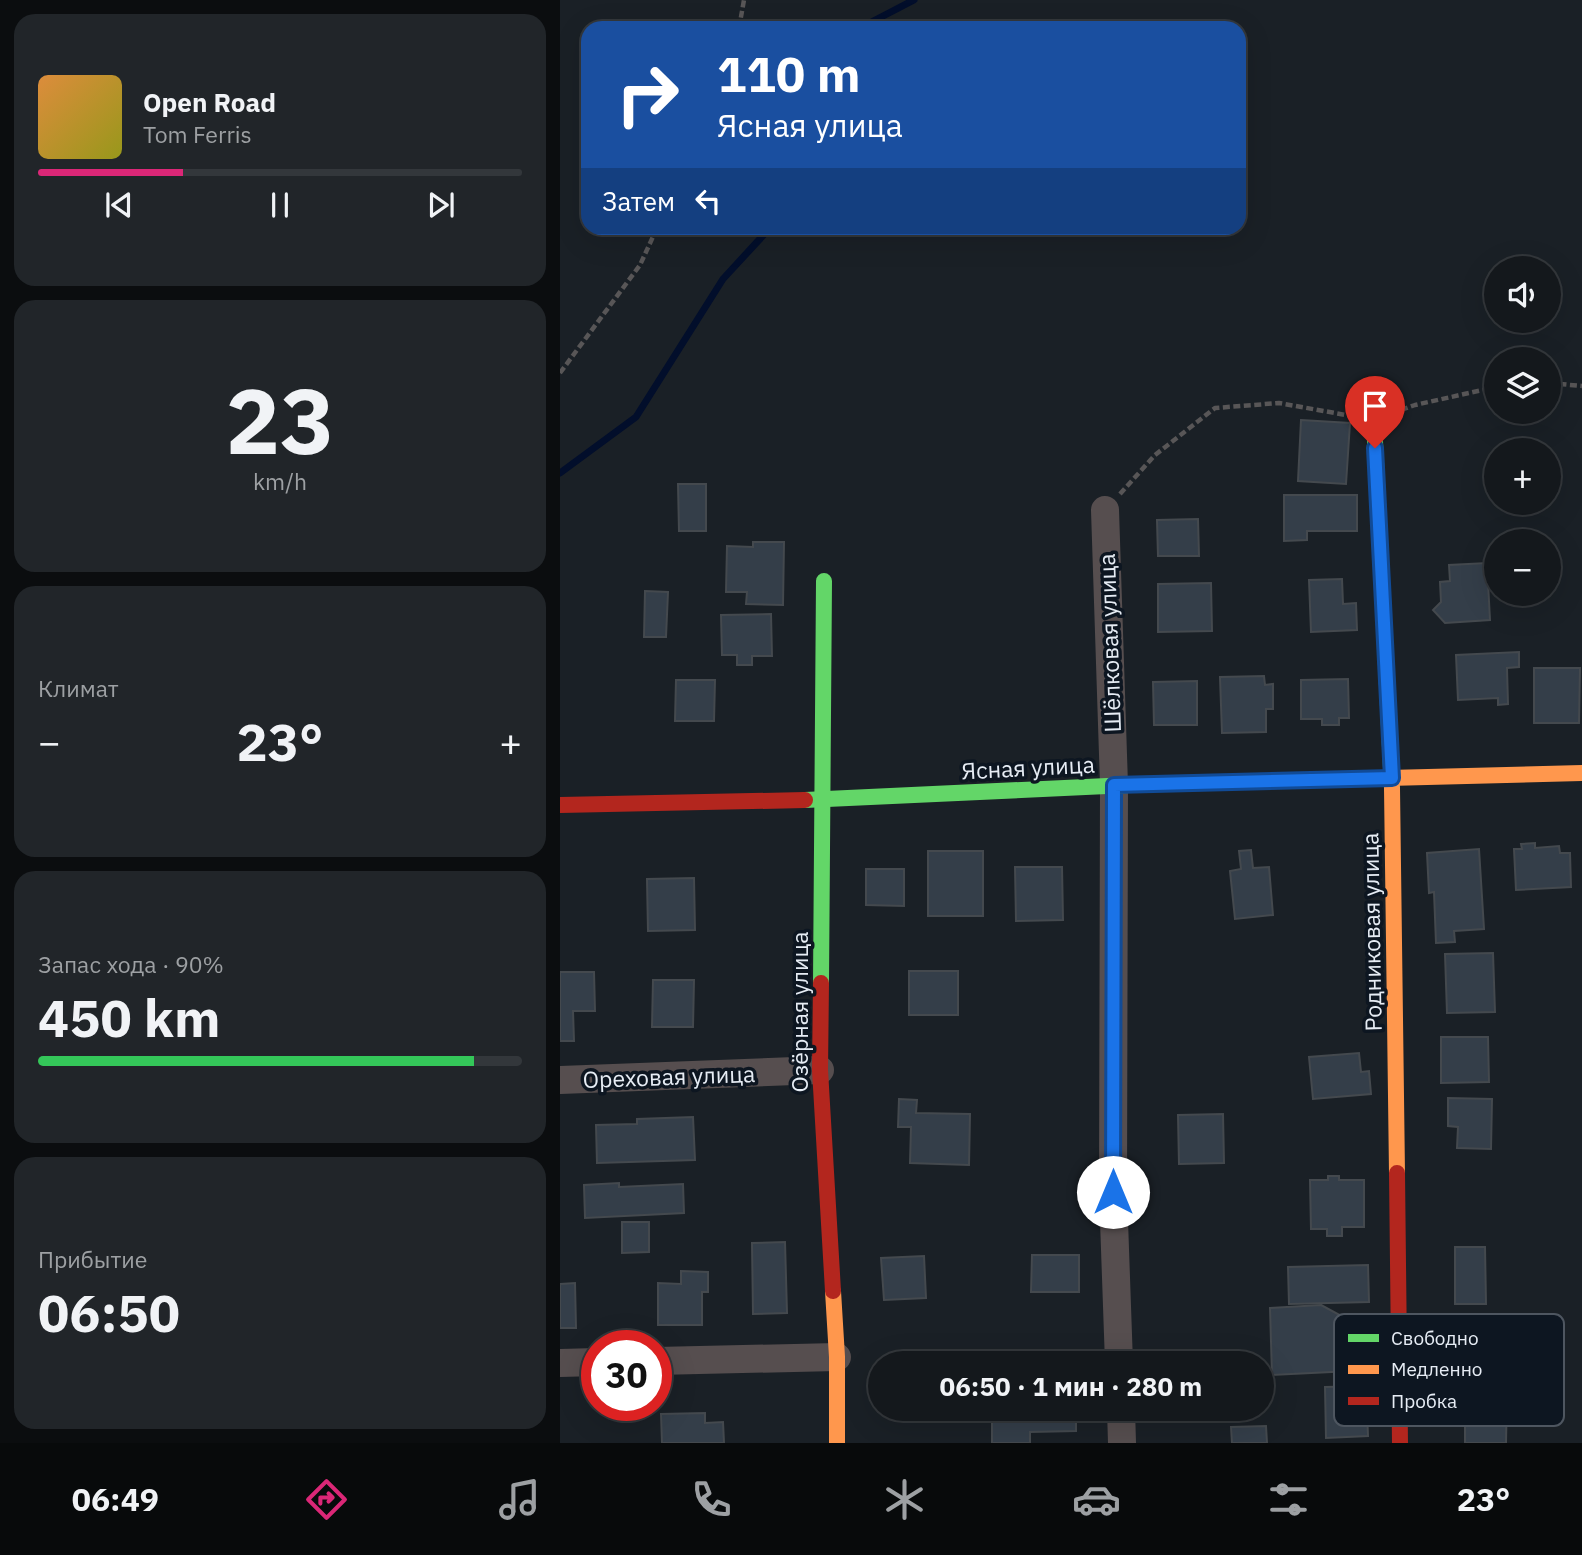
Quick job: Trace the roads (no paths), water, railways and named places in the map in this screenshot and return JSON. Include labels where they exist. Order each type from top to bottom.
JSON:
[{"type":"street","name":"Родниковая улица","points":[[1374,421],[1392,778],[1398,1314]]},
{"type":"street","name":"Шёлковая улица","points":[[1105,510],[1114,785],[1113,1192],[1119,1351]]},
{"type":"street","name":"Озёрная улица","points":[[824,581],[820,1070],[836,1357],[837,1443]]},
{"type":"street","name":"Ясная улица","points":[[560,805],[823,800],[1114,785],[1582,774]]},
{"type":"street","name":"Ореховая улица","points":[[560,1080],[820,1070]]},
{"type":"street","points":[[672,1361],[836,1357]]},
{"type":"street","points":[[560,1363],[581,1362]]},
{"type":"street","points":[[1121,1421],[1122,1443]]},
{"type":"waterway","points":[[874,21],[914,0]]},
{"type":"waterway","points":[[560,473],[636,417],[723,279],[764,235]]}]
